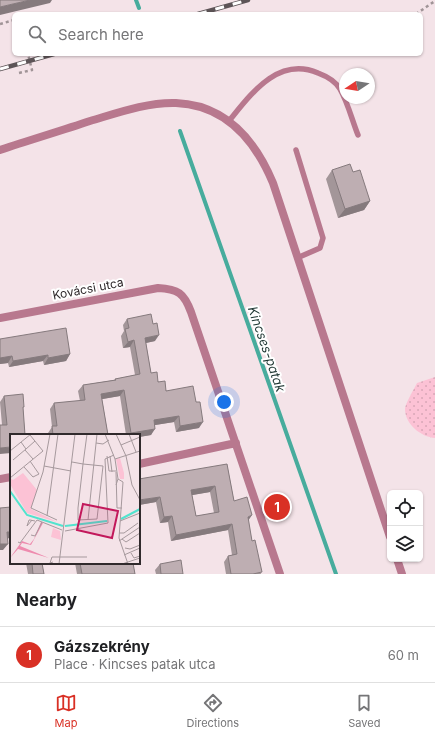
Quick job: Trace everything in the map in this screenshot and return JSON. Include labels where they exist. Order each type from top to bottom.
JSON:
[{"type":"street","points":[[0,150],[114,114],[162,104],[188,104],[212,112],[229,121],[250,142],[262,160],[272,183],[387,528]]},
{"type":"street","name":"Kovácsi utca","points":[[0,318],[158,288],[172,288],[187,300],[192,312],[236,443]]},
{"type":"street","points":[[140,464],[236,443],[280,574]]},
{"type":"street","points":[[0,479],[10,478]]},
{"type":"street","points":[[398,562],[402,574]]},
{"type":"lane","points":[[229,121],[248,97],[262,83],[280,72],[302,68],[321,74],[340,88],[358,135]]},
{"type":"lane","points":[[296,150],[323,238],[320,248],[297,258]]},
{"type":"path","points":[[419,12],[435,1]]},
{"type":"path","points":[[0,24],[12,21]]},
{"type":"path","points":[[19,73],[32,70],[28,56]]},
{"type":"shaded area","points":[[435,377],[435,438],[424,435],[411,425],[406,415],[405,407],[417,383]]},
{"type":"building","points":[[0,0],[30,0],[0,7]]},
{"type":"building","points":[[350,164],[353,172],[360,170],[370,201],[345,209],[332,170]]},
{"type":"building","points":[[151,314],[153,324],[157,323],[159,335],[145,338],[151,373],[157,372],[158,382],[165,381],[166,391],[193,386],[196,402],[200,402],[203,422],[180,426],[179,416],[154,420],[155,429],[131,433],[124,390],[101,394],[108,434],[53,434],[52,426],[57,426],[54,403],[85,400],[83,385],[116,380],[115,379],[140,374],[134,340],[128,342],[125,329],[129,328],[127,319]]},
{"type":"building","points":[[66,328],[70,354],[48,358],[48,355],[13,361],[12,356],[0,358],[0,339]]},
{"type":"building","points":[[23,394],[25,434],[10,434],[10,447],[0,448],[0,425],[7,425],[4,396]]},
{"type":"building","points":[[227,464],[234,501],[247,497],[252,515],[248,517],[252,541],[255,540],[262,572],[253,574],[231,574],[228,556],[237,554],[232,524],[176,535],[172,516],[164,517],[160,497],[140,500],[140,479]],"holes":[[[215,486],[219,512],[196,516],[191,490]]]},
{"type":"building","points":[[10,507],[10,532],[7,532],[8,544],[0,544],[0,508]]},
{"type":"building","points":[[181,560],[183,574],[161,574],[160,564]]},
{"type":"building","points":[[32,564],[42,564],[44,574],[33,574]]},
{"type":"building","points":[[80,564],[133,564],[135,574],[82,574]]},
{"type":"waterway","name":"Kincses-patak","points":[[136,0],[139,8]]},
{"type":"waterway","name":"Kincses-patak","points":[[180,131],[336,574]]},
{"type":"railway","points":[[205,12],[248,0]]},
{"type":"railway","points":[[0,69],[47,56]]},
{"type":"place","name":"Gázszekrény","points":[[277,507]]}]
